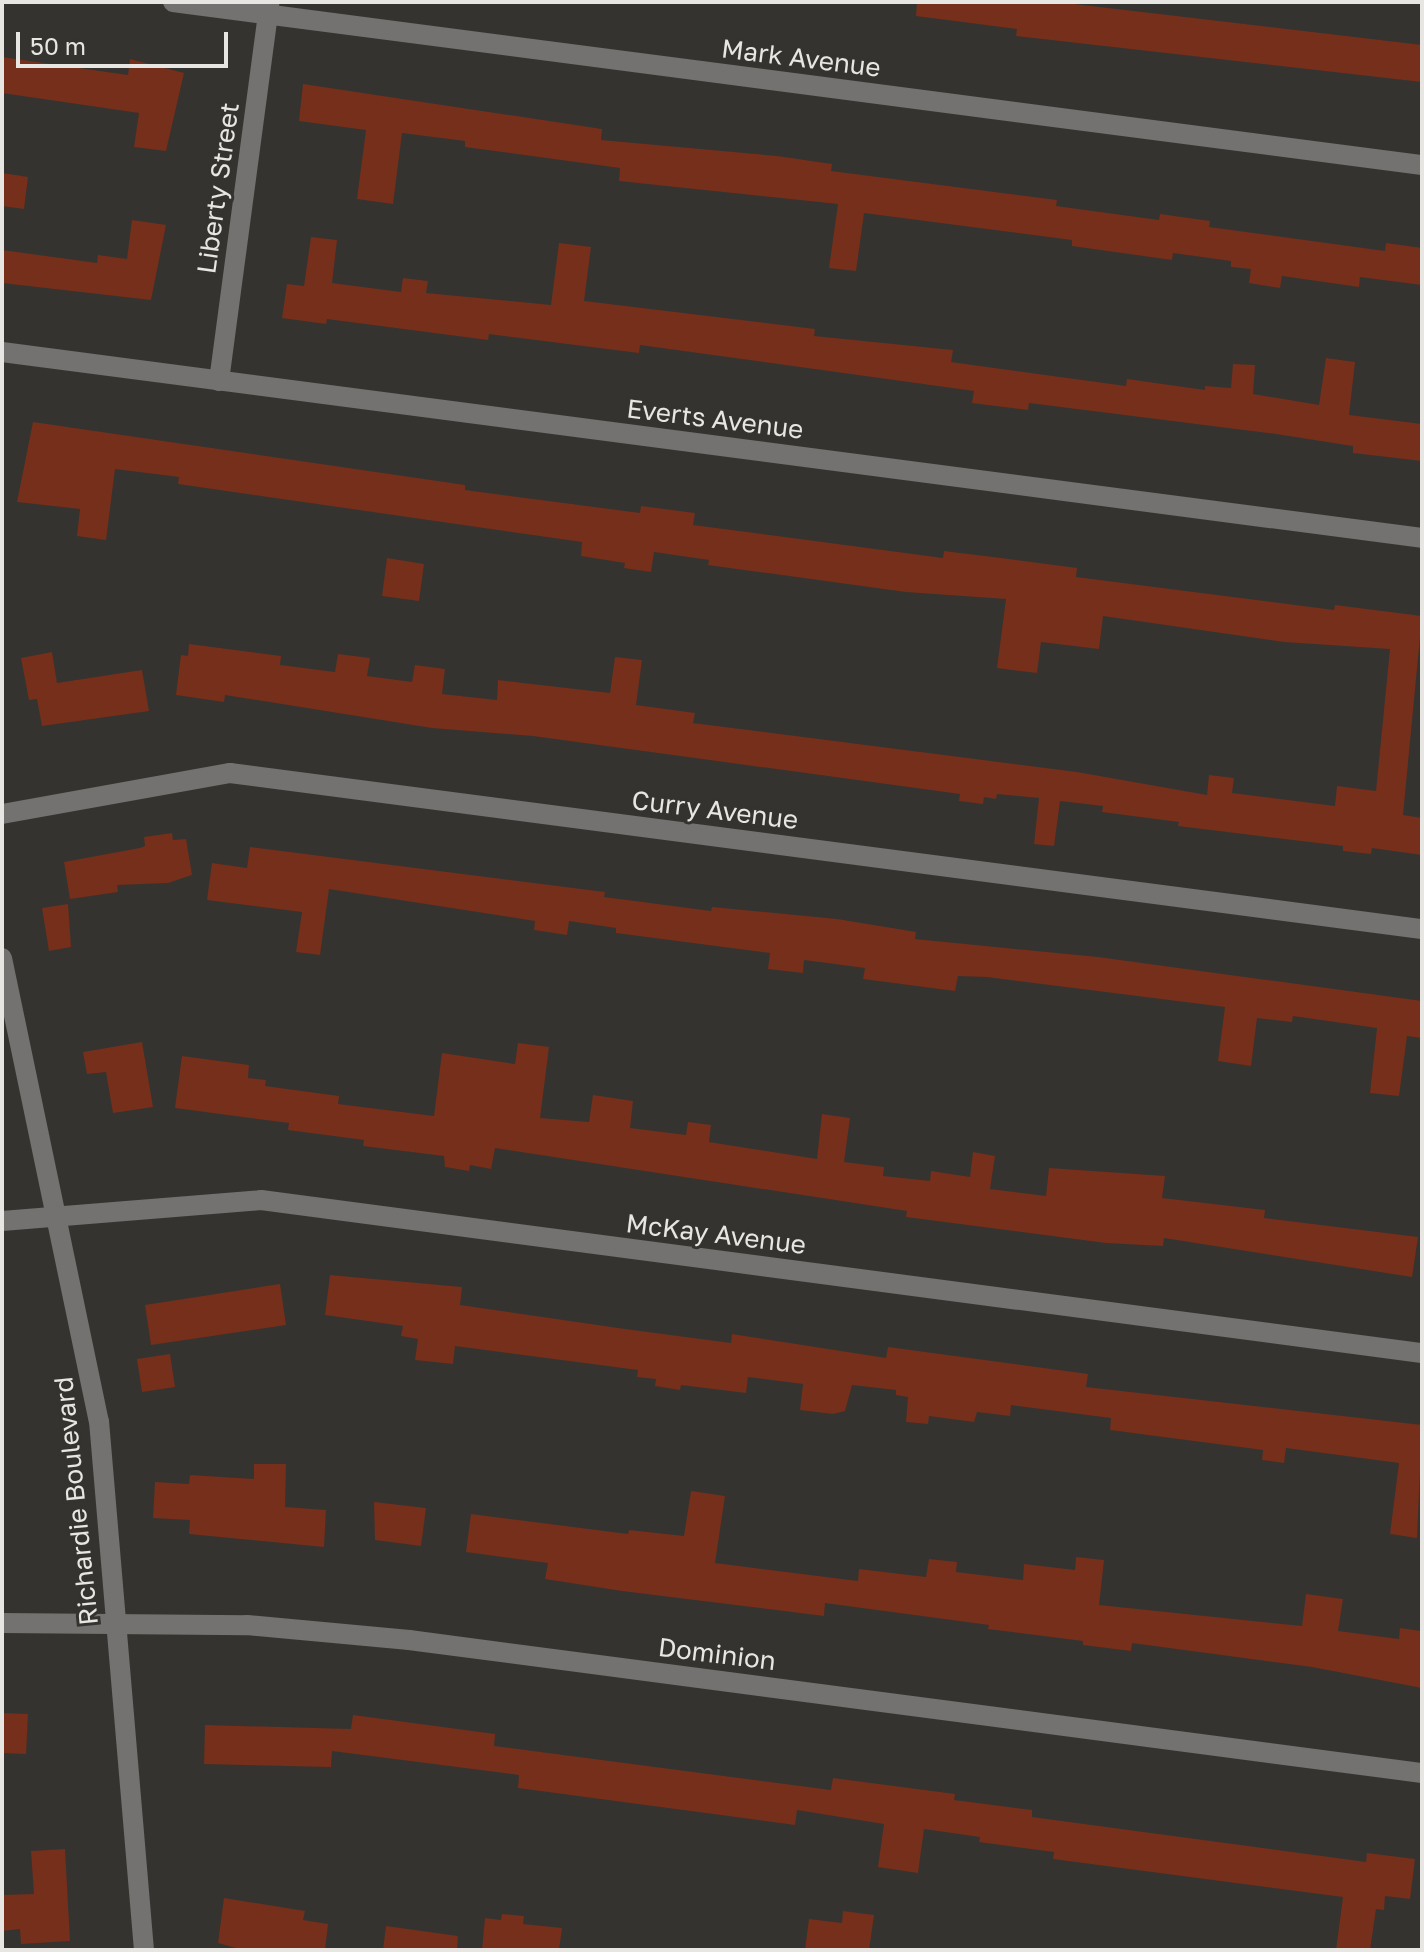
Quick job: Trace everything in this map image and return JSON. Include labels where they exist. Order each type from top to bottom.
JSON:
[{"type":"street","name":"Mark Avenue","points":[[173,2],[268,8],[1422,165]]},
{"type":"street","name":"Liberty Street","points":[[219,381],[268,8]]},
{"type":"street","name":"Everts Avenue","points":[[2,352],[1422,538]]},
{"type":"street","name":"Curry Avenue","points":[[2,814],[230,773],[1422,929]]},
{"type":"street","name":"Richardie Boulevard","points":[[2,958],[99,1421],[144,1950]]},
{"type":"street","name":"McKay Avenue","points":[[2,1221],[261,1200],[1422,1353]]},
{"type":"street","name":"Dominion","points":[[2,1623],[247,1625],[409,1640],[1422,1773]]},
{"type":"building","points":[[917,2],[1057,2],[1422,45],[1422,82],[1016,36],[1017,29],[916,16]]},
{"type":"building","points":[[2,57],[128,75],[130,59],[184,73],[166,151],[134,147],[139,113],[2,93]]},
{"type":"building","points":[[303,84],[602,129],[601,140],[777,156],[832,164],[831,171],[1057,200],[1056,206],[1159,220],[1160,214],[1210,221],[1209,227],[1385,251],[1386,243],[1422,248],[1422,285],[1360,277],[1359,287],[1282,276],[1280,288],[1249,283],[1251,269],[1231,267],[1231,261],[1173,253],[1172,260],[1072,246],[1072,240],[864,213],[856,271],[829,268],[838,204],[619,181],[620,168],[465,147],[465,141],[402,133],[393,204],[357,199],[366,130],[299,121]]},
{"type":"building","points":[[2,173],[28,177],[24,209],[2,206]]},
{"type":"building","points":[[132,220],[166,225],[151,300],[2,283],[2,250],[97,263],[98,255],[127,259]]},
{"type":"building","points":[[311,237],[337,240],[332,283],[401,292],[403,278],[428,281],[426,293],[551,305],[559,243],[591,247],[584,301],[815,329],[814,336],[953,350],[951,362],[1126,386],[1127,379],[1205,390],[1205,386],[1231,388],[1233,364],[1255,365],[1253,394],[1319,405],[1326,358],[1355,362],[1349,415],[1422,424],[1422,461],[1353,453],[1353,446],[1276,434],[1029,403],[1028,410],[972,403],[974,391],[640,345],[639,353],[489,334],[488,340],[327,319],[326,324],[282,318],[287,284],[304,286]]},
{"type":"building","points":[[33,422],[465,485],[465,490],[640,513],[641,506],[695,513],[693,525],[943,558],[944,551],[1001,558],[1077,568],[1076,577],[1334,610],[1335,605],[1422,616],[1403,815],[1422,818],[1422,855],[1372,848],[1371,854],[1343,851],[1343,846],[1178,826],[1179,822],[1102,812],[1103,806],[1060,801],[1054,846],[1034,844],[1039,798],[997,794],[996,799],[984,797],[983,804],[959,801],[960,794],[533,736],[432,728],[225,695],[224,702],[176,695],[181,655],[188,656],[189,644],[281,656],[280,665],[335,672],[338,654],[370,658],[367,676],[412,682],[415,665],[445,669],[442,694],[497,700],[498,680],[610,693],[615,657],[642,660],[636,705],[695,713],[693,723],[1077,772],[1207,795],[1209,775],[1234,778],[1232,793],[1335,806],[1337,786],[1376,791],[1390,649],[1284,642],[1103,616],[1099,649],[1041,642],[1037,673],[997,668],[1006,599],[906,592],[708,565],[709,560],[654,552],[651,572],[624,568],[625,563],[581,556],[582,542],[178,484],[179,477],[115,469],[106,540],[77,536],[80,509],[17,502]]},
{"type":"building","points":[[387,558],[424,564],[419,601],[382,596]]},
{"type":"building","points":[[52,652],[57,683],[142,670],[149,711],[42,726],[37,699],[29,700],[21,658]]},
{"type":"building","points":[[172,833],[173,840],[186,839],[192,875],[168,883],[117,885],[118,892],[70,899],[64,862],[140,848],[145,846],[144,837]]},
{"type":"building","points":[[250,847],[605,892],[604,897],[711,911],[712,907],[837,919],[916,932],[915,939],[1098,957],[1422,1001],[1422,1038],[1407,1036],[1399,1096],[1370,1093],[1377,1028],[1293,1016],[1292,1022],[1257,1018],[1251,1066],[1218,1061],[1225,1007],[987,977],[958,976],[955,991],[863,979],[865,968],[804,960],[803,973],[768,969],[770,953],[616,933],[616,928],[569,921],[567,935],[534,930],[535,921],[329,889],[320,955],[296,952],[302,912],[207,900],[212,863],[247,868]]},
{"type":"building","points":[[68,904],[71,947],[49,951],[42,908]]},
{"type":"building","points":[[142,1042],[153,1107],[113,1113],[106,1072],[87,1074],[83,1052]]},
{"type":"building","points":[[518,1043],[549,1047],[540,1118],[589,1122],[593,1095],[633,1101],[630,1128],[686,1135],[688,1122],[711,1125],[709,1142],[817,1159],[822,1114],[850,1118],[844,1162],[884,1167],[883,1176],[930,1181],[931,1171],[970,1177],[973,1152],[995,1156],[990,1189],[1046,1196],[1049,1168],[1165,1176],[1162,1198],[1265,1210],[1264,1218],[1418,1237],[1412,1277],[1164,1238],[1163,1246],[1106,1243],[906,1217],[907,1211],[495,1148],[491,1169],[470,1165],[469,1171],[445,1167],[444,1156],[363,1146],[364,1140],[288,1130],[289,1123],[175,1108],[182,1056],[249,1065],[248,1078],[266,1080],[265,1086],[339,1096],[338,1104],[434,1116],[442,1053],[515,1064]]},
{"type":"building","points":[[330,1275],[462,1287],[460,1305],[625,1329],[731,1343],[732,1334],[886,1358],[888,1347],[1088,1374],[1086,1387],[1422,1425],[1417,1538],[1390,1534],[1399,1463],[1286,1448],[1284,1463],[1262,1460],[1263,1450],[1110,1430],[1111,1418],[1011,1405],[1010,1416],[977,1412],[974,1422],[929,1416],[928,1424],[906,1422],[908,1397],[896,1395],[896,1390],[852,1385],[845,1411],[833,1414],[800,1410],[803,1384],[748,1377],[746,1393],[681,1385],[680,1390],[655,1386],[656,1379],[637,1377],[638,1370],[455,1346],[453,1364],[415,1360],[418,1339],[401,1336],[403,1326],[325,1315]]},
{"type":"building","points":[[280,1284],[286,1325],[151,1345],[145,1305]]},
{"type":"building","points":[[170,1354],[175,1387],[142,1392],[137,1359]]},
{"type":"building","points":[[254,1464],[286,1464],[285,1507],[326,1510],[324,1547],[189,1534],[190,1520],[153,1518],[155,1482],[189,1484],[190,1475],[254,1479]]},
{"type":"building","points":[[691,1491],[725,1496],[715,1563],[858,1581],[859,1569],[926,1577],[929,1559],[957,1562],[956,1572],[1023,1580],[1024,1564],[1075,1570],[1076,1557],[1104,1560],[1099,1605],[1302,1626],[1306,1594],[1343,1599],[1338,1631],[1399,1639],[1400,1628],[1421,1631],[1422,1688],[1312,1667],[1132,1643],[1131,1651],[1083,1645],[1083,1641],[988,1629],[989,1625],[825,1603],[824,1616],[622,1591],[545,1579],[548,1563],[466,1552],[471,1514],[628,1534],[629,1530],[684,1536]]},
{"type":"building","points":[[374,1502],[426,1508],[421,1546],[375,1540]]},
{"type":"building","points":[[2,1713],[28,1714],[26,1754],[2,1753]]},
{"type":"building","points":[[353,1715],[495,1734],[494,1746],[831,1790],[833,1778],[955,1794],[954,1800],[1032,1810],[1032,1817],[1366,1862],[1367,1853],[1415,1859],[1410,1899],[1385,1896],[1384,1910],[1376,1909],[1370,1950],[1336,1950],[1343,1897],[1053,1859],[1054,1852],[979,1842],[980,1837],[924,1829],[918,1873],[878,1867],[884,1824],[797,1810],[795,1825],[518,1788],[519,1775],[332,1751],[331,1767],[204,1764],[205,1725],[351,1729]]},
{"type":"building","points":[[65,1849],[70,1941],[21,1944],[20,1929],[2,1931],[2,1895],[34,1894],[31,1851]]},
{"type":"building","points":[[224,1898],[305,1911],[303,1920],[328,1924],[325,1950],[243,1950],[218,1943]]},
{"type":"building","points":[[843,1911],[874,1915],[869,1950],[805,1950],[809,1919],[842,1923]]},
{"type":"building","points":[[502,1914],[524,1916],[523,1924],[562,1928],[559,1950],[482,1950],[485,1918],[501,1920]]},
{"type":"building","points":[[386,1926],[458,1936],[457,1950],[383,1950]]}]
